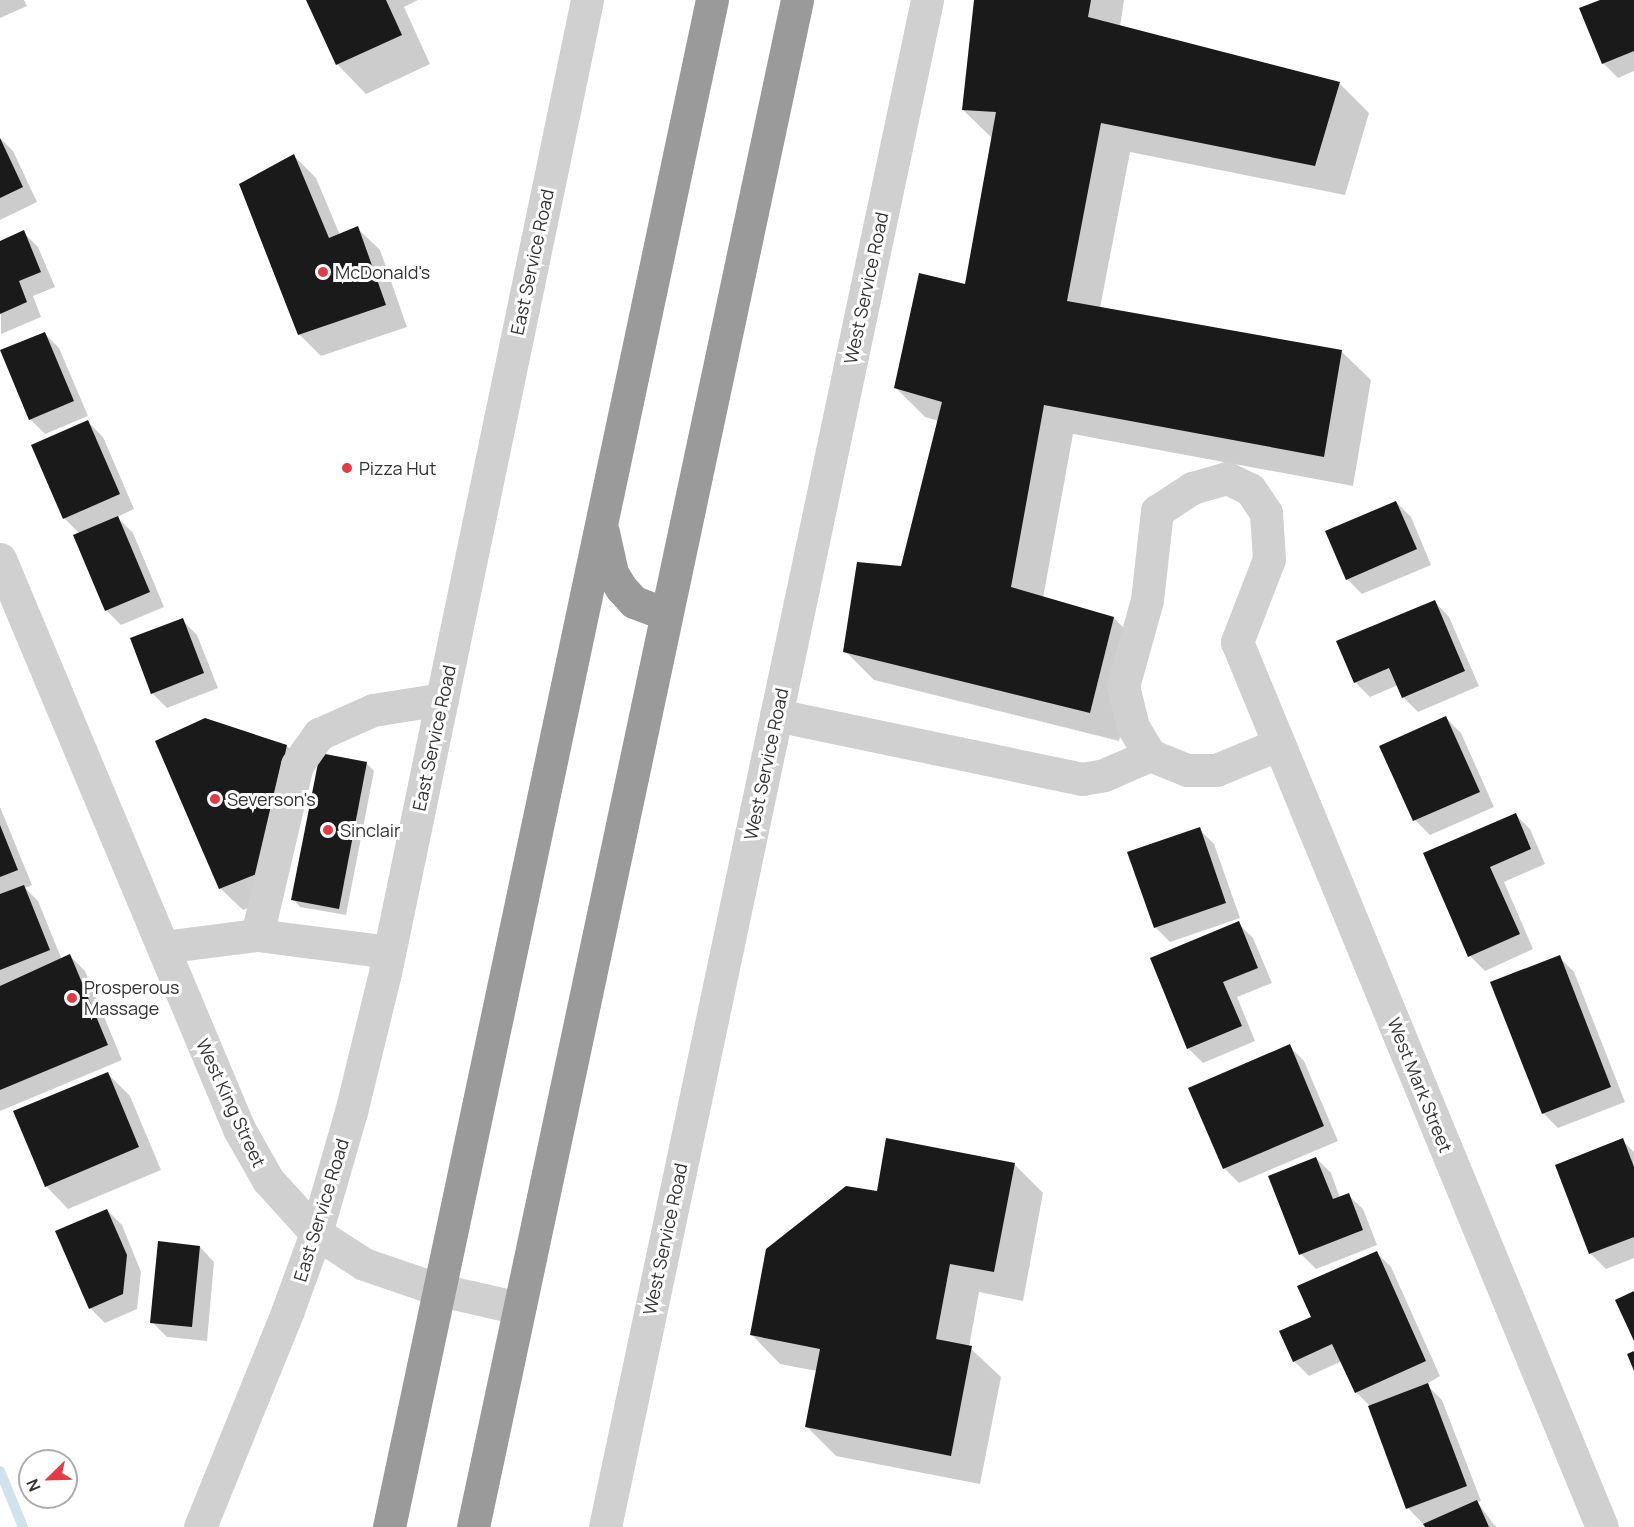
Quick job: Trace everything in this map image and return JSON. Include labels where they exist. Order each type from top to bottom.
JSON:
[{"type":"highway","points":[[389,1527],[712,0]]},
{"type":"highway","points":[[473,1527],[797,0]]},
{"type":"highway","points":[[604,506],[603,537],[612,573],[634,602],[666,614]]},
{"type":"street","name":"East Service Road","points":[[200,1527],[316,1233],[351,1112],[389,952],[587,0]]},
{"type":"street","name":"West Service Road","points":[[605,1527],[927,0]]},
{"type":"street","name":"West Mark Street","points":[[1150,755],[1133,727],[1122,686],[1147,600],[1157,511],[1192,488],[1227,478],[1250,489],[1266,513],[1269,559],[1237,642],[1602,1527]]},
{"type":"street","name":"West King Street","points":[[0,559],[253,1155],[288,1206],[316,1233],[364,1264],[440,1290],[519,1308]]},
{"type":"street","points":[[257,935],[297,765],[319,734],[373,710],[442,699]]},
{"type":"street","points":[[776,715],[1082,779],[1104,775],[1150,755],[1187,770],[1216,770],[1279,744]]},
{"type":"street","points":[[163,947],[257,935],[389,952]]},
{"type":"building","points":[[306,0],[386,0],[402,35],[336,65]]},
{"type":"building","points":[[974,0],[1091,0],[1088,17],[1340,82],[1315,166],[1101,123],[1067,301],[1342,350],[1324,457],[1044,405],[1011,587],[1114,617],[1090,713],[843,652],[857,562],[901,566],[942,402],[894,388],[919,273],[965,284],[996,112],[962,110]]},
{"type":"building","points":[[1600,0],[1634,0],[1634,51],[1602,64],[1579,8]]},
{"type":"building","points":[[0,138],[23,187],[0,198]]},
{"type":"building","name":"McDonald's","points":[[294,154],[329,238],[358,226],[386,305],[298,335],[239,184]]},
{"type":"building","points":[[24,230],[41,272],[19,281],[27,302],[0,314],[0,241]]},
{"type":"building","points":[[45,332],[74,401],[29,420],[0,350]]},
{"type":"building","points":[[88,420],[120,494],[63,519],[31,445]]},
{"type":"building","points":[[1396,501],[1417,549],[1346,580],[1325,531]]},
{"type":"building","points":[[118,516],[150,592],[105,611],[73,535]]},
{"type":"building","points":[[1435,600],[1465,671],[1402,698],[1389,668],[1354,683],[1336,641]]},
{"type":"building","points":[[183,618],[204,673],[151,694],[130,638]]},
{"type":"building","points":[[1446,716],[1480,792],[1413,821],[1379,746]]},
{"type":"building","points":[[205,718],[287,745],[259,873],[219,889],[155,741]]},
{"type":"building","points":[[320,753],[367,762],[339,909],[291,900]]},
{"type":"building","points":[[1516,813],[1531,849],[1490,867],[1520,934],[1468,957],[1423,853]]},
{"type":"building","points":[[0,825],[18,870],[0,877]]},
{"type":"building","points":[[1200,827],[1226,903],[1154,928],[1127,852]]},
{"type":"building","points":[[24,885],[50,950],[0,970],[0,894]]},
{"type":"building","points":[[1239,921],[1258,968],[1223,982],[1242,1026],[1187,1049],[1150,958]]},
{"type":"building","points":[[70,954],[108,1045],[0,1090],[0,986]]},
{"type":"building","points":[[1560,955],[1611,1087],[1542,1114],[1490,982]]},
{"type":"building","points":[[1290,1044],[1324,1126],[1223,1169],[1188,1088]]},
{"type":"building","points":[[108,1072],[139,1147],[45,1187],[13,1111]]},
{"type":"building","points":[[886,1138],[1015,1163],[994,1272],[950,1264],[936,1339],[972,1346],[951,1456],[805,1427],[820,1349],[750,1335],[766,1249],[846,1186],[877,1191]]},
{"type":"building","points":[[1623,1138],[1634,1167],[1634,1237],[1589,1254],[1555,1165]]},
{"type":"building","points":[[1316,1157],[1333,1199],[1349,1193],[1363,1230],[1299,1255],[1268,1176]]},
{"type":"building","points":[[107,1209],[127,1255],[123,1294],[89,1309],[55,1231]]},
{"type":"building","points":[[158,1241],[200,1246],[192,1327],[150,1323]]},
{"type":"building","points":[[1377,1251],[1426,1361],[1355,1393],[1332,1344],[1293,1362],[1279,1331],[1311,1317],[1297,1286]]},
{"type":"building","points":[[1634,1291],[1634,1341],[1615,1300]]},
{"type":"building","points":[[1634,1351],[1634,1371],[1627,1354]]},
{"type":"building","points":[[1428,1383],[1467,1486],[1406,1509],[1368,1406]]},
{"type":"building","points":[[1477,1500],[1489,1527],[1425,1527],[1423,1524]]},
{"type":"waterway","points":[[0,1471],[23,1527]]},
{"type":"place","name":"McDonald's","points":[[323,272]]},
{"type":"place","name":"Pizza Hut","points":[[347,468]]},
{"type":"place","name":"Severson's","points":[[215,799]]},
{"type":"place","name":"Sinclair","points":[[328,830]]},
{"type":"place","name":"Prosperous Massage","points":[[72,998]]}]
